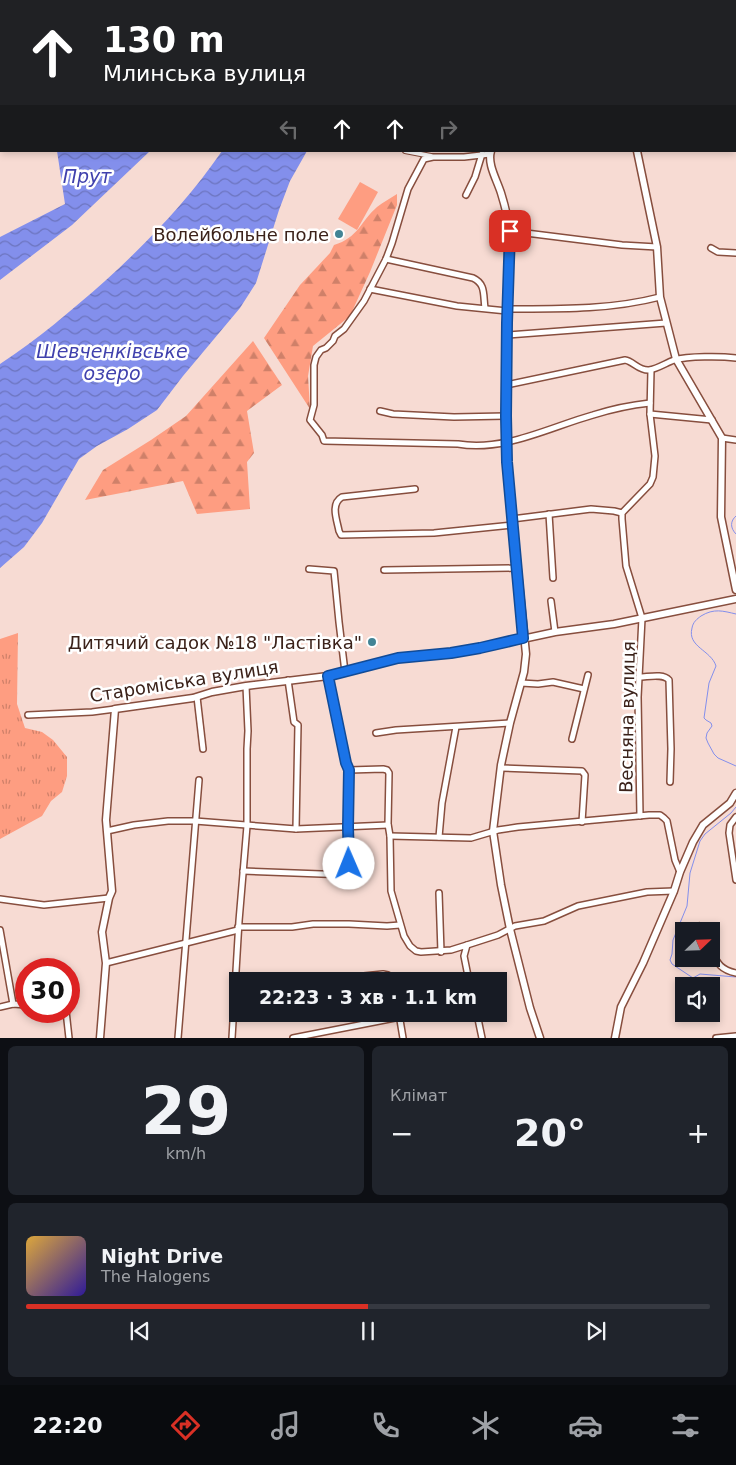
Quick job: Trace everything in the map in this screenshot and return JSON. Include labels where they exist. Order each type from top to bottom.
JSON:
[{"type":"street","points":[[410,152],[433,157],[464,157],[490,153],[491,165],[508,216],[510,231],[507,310],[507,443],[526,658],[501,768],[493,831],[501,886],[510,929],[530,1008],[540,1038]]},
{"type":"street","points":[[637,152],[657,247],[660,297],[676,359],[722,438],[721,517],[736,590]]},
{"type":"street","points":[[466,196],[475,177],[482,154]]},
{"type":"street","points":[[433,157],[424,159],[408,189],[392,243],[364,301],[344,329],[335,336],[326,348],[320,350],[316,357],[314,365],[314,405],[310,420],[322,435],[324,441],[466,445],[507,443],[594,415],[627,406],[650,403]]},
{"type":"street","points":[[510,231],[622,245],[657,247]]},
{"type":"street","points":[[711,248],[718,252],[736,253]]},
{"type":"street","points":[[386,258],[478,280],[482,286],[485,308]]},
{"type":"street","points":[[370,289],[468,308],[507,310],[598,307],[660,297]]},
{"type":"street","points":[[507,335],[666,323]]},
{"type":"street","points":[[506,386],[624,360],[630,361],[640,368],[651,370],[676,359],[716,356],[736,358]]},
{"type":"street","points":[[642,618],[626,566],[622,514],[654,477],[655,456],[650,414],[651,370]]},
{"type":"street","points":[[380,411],[393,414],[454,417],[506,416]]},
{"type":"street","points":[[650,414],[712,420]]},
{"type":"street","points":[[722,438],[736,440]]},
{"type":"street","points":[[415,489],[342,497],[336,502],[335,506],[341,535],[434,533],[591,509],[614,511],[622,514]]},
{"type":"street","points":[[549,514],[553,578]]},
{"type":"street","points":[[384,570],[517,568]]},
{"type":"street","points":[[309,569],[334,571],[345,672]]},
{"type":"street","name":"Староміська вулиця","points":[[28,715],[115,710],[246,686],[328,676],[398,658],[480,648],[523,638],[614,624],[736,599]]},
{"type":"street","points":[[551,601],[555,632]]},
{"type":"street","name":"Весняна вулиця","points":[[640,816],[638,697],[642,618]]},
{"type":"street","points":[[572,739],[588,675]]},
{"type":"street","points":[[243,871],[348,876],[349,770],[328,676]]},
{"type":"street","points":[[639,677],[662,676],[667,677],[669,680],[672,749],[670,782]]},
{"type":"street","points":[[288,680],[294,722],[298,725],[296,829]]},
{"type":"street","points":[[521,683],[552,682],[584,689]]},
{"type":"street","points":[[237,972],[238,929],[247,826],[248,731],[246,686]]},
{"type":"street","points":[[197,696],[203,749]]},
{"type":"street","points":[[100,1038],[106,963],[102,932],[112,891],[107,831],[108,782],[115,710]]},
{"type":"street","points":[[376,733],[510,723]]},
{"type":"street","points":[[439,837],[442,803],[456,727]]},
{"type":"street","points":[[501,768],[582,771],[585,775],[582,822]]},
{"type":"street","points":[[349,770],[383,769],[388,771],[391,891],[400,926],[406,940],[412,948],[421,952],[451,950],[498,935],[515,926],[544,921],[578,906],[647,892],[674,891]]},
{"type":"street","points":[[178,1038],[199,780]]},
{"type":"street","points":[[614,1038],[621,1007],[641,967],[674,891],[680,872],[702,826],[730,803],[736,793]]},
{"type":"street","points":[[390,836],[476,837],[493,831],[540,824],[660,816],[667,820],[675,860],[680,872]]},
{"type":"street","points":[[736,816],[730,825],[729,833],[736,880]]},
{"type":"street","points":[[107,831],[134,825],[168,821],[195,821],[296,829],[388,825]]},
{"type":"street","points":[[439,893],[441,952]]},
{"type":"street","points":[[0,899],[44,905],[109,898]]},
{"type":"street","points":[[106,963],[238,929],[292,927],[313,924],[400,926]]},
{"type":"street","points":[[0,930],[2,955],[13,1004],[0,1007]]},
{"type":"street","points":[[467,945],[464,956],[467,972]]},
{"type":"street","points":[[720,965],[727,971],[736,973]]},
{"type":"street","points":[[232,1038],[233,1022]]},
{"type":"street","points":[[293,1038],[367,1022]]},
{"type":"street","points":[[400,1022],[403,1038]]},
{"type":"street","points":[[479,1022],[482,1038]]},
{"type":"street","points":[[67,1023],[68,1038]]},
{"type":"street","points":[[716,1038],[736,1036]]},
{"type":"green space","points":[[360,182],[378,192],[357,230],[338,219]]},
{"type":"green space","points":[[397,194],[397,205],[350,316],[313,346],[308,376],[310,409],[264,338],[300,285],[330,253],[334,245],[354,234],[377,207]]},
{"type":"green space","points":[[253,341],[282,385],[247,411],[254,453],[247,462],[250,509],[197,514],[183,481],[85,500],[103,470],[186,416]]},
{"type":"green space","points":[[18,633],[17,704],[25,728],[42,732],[53,740],[67,757],[67,776],[62,792],[51,801],[42,816],[0,839],[0,639]]},
{"type":"water","name":"Прут","points":[[57,152],[149,152],[72,225],[0,280],[0,237],[65,204]]},
{"type":"water","name":"Шевченківське озеро","points":[[221,152],[306,152],[290,181],[256,283],[240,308],[157,410],[79,459],[42,523],[24,547],[0,568],[0,364],[54,324],[121,266],[182,203]]},
{"type":"waterway","points":[[736,516],[732,525],[736,534]]},
{"type":"waterway","points":[[736,614],[719,611],[706,613],[694,622],[691,634],[696,644],[709,656],[716,666],[709,683],[704,718],[712,726],[706,738],[718,758],[736,766]]},
{"type":"waterway","points":[[736,807],[705,834],[700,841],[690,873],[687,906],[673,940],[670,960],[672,964],[693,978],[700,974],[736,977]]},
{"type":"place","name":"Волейбольне поле","points":[[339,234]]},
{"type":"place","name":"Дитячий садок №18 \"Ластівка\"","points":[[372,642]]},
{"type":"route","points":[[349,864],[349,770],[328,676],[398,658],[451,653],[523,638],[507,462],[507,323],[510,231]]}]
